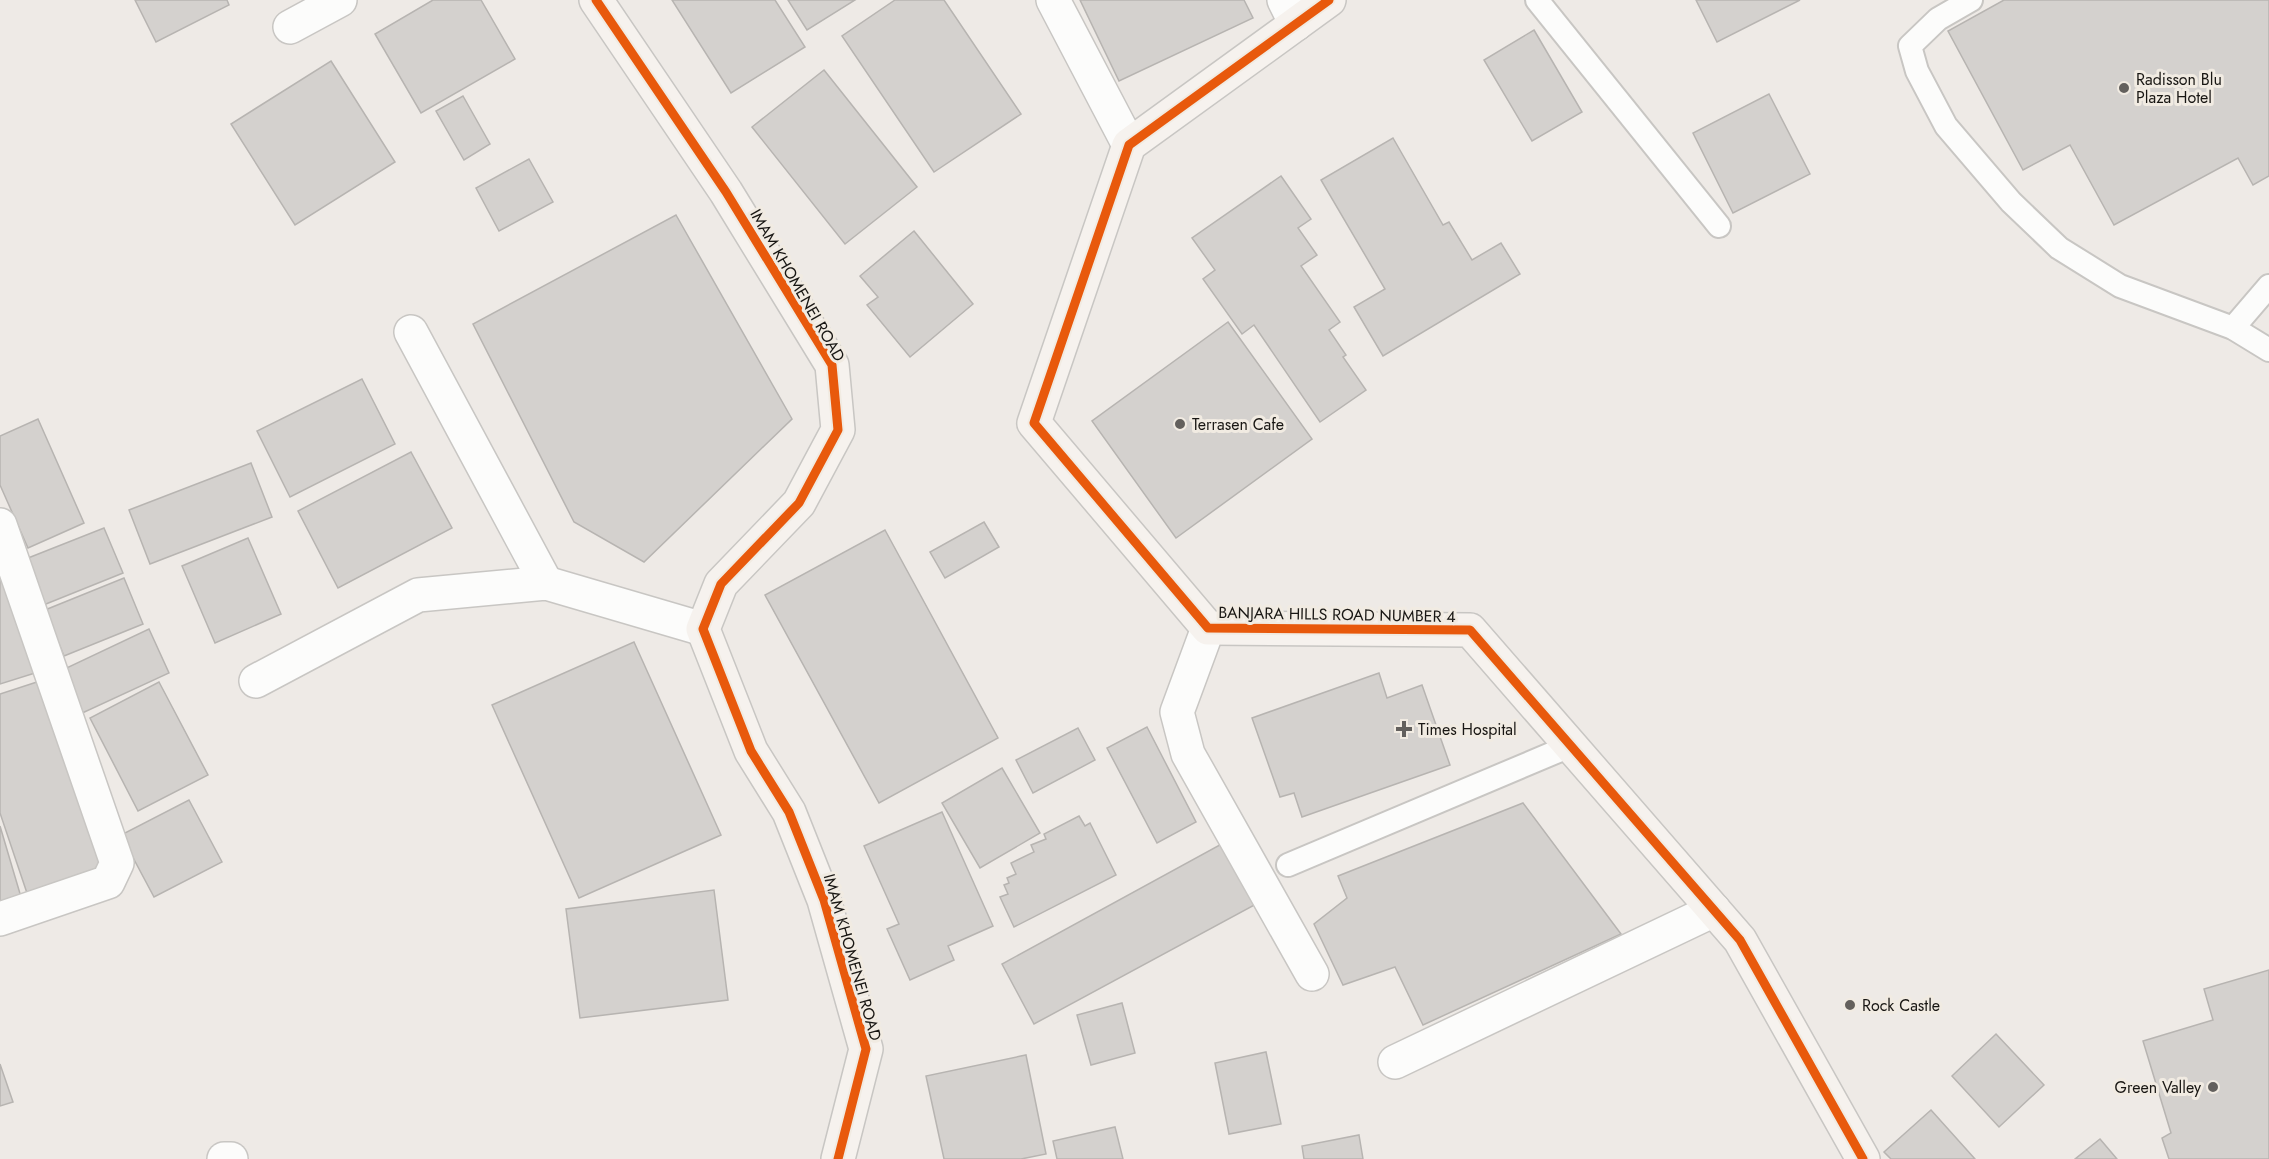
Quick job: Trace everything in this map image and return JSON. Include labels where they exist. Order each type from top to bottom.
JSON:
[{"type":"street","points":[[290,27],[340,0]]},
{"type":"street","name":"IMAM KHOMENEI ROAD","points":[[596,0],[726,192],[832,365],[838,430],[799,503],[721,584],[703,629],[751,751],[789,812],[824,900],[866,1049],[838,1159]]},
{"type":"street","points":[[1053,0],[1129,145],[1290,12],[1329,0]]},
{"type":"street","name":"BANJARA HILLS ROAD NUMBER 4","points":[[1129,145],[1034,423],[1208,628],[1470,630],[1740,940],[1863,1159]]},
{"type":"street","points":[[411,332],[546,583]]},
{"type":"street","points":[[0,525],[117,863],[108,882],[0,919]]},
{"type":"street","points":[[256,681],[418,595],[546,583],[703,629]]},
{"type":"street","points":[[1208,628],[1177,712],[1188,754],[1312,974]]},
{"type":"street","points":[[1395,1062],[1714,910]]},
{"type":"street","points":[[224,1159],[231,1159]]},
{"type":"lane","points":[[1537,0],[1719,226]]},
{"type":"lane","points":[[1971,0],[1938,19],[1910,46],[1917,71],[1946,126],[2012,202],[2059,248],[2120,286],[2234,328],[2269,350]]},
{"type":"lane","points":[[2234,328],[2269,286]]},
{"type":"lane","points":[[1288,865],[1570,746]]},
{"type":"building","points":[[135,0],[227,0],[229,5],[156,42]]},
{"type":"building","points":[[433,0],[481,0],[515,59],[421,113],[375,34]]},
{"type":"building","points":[[672,0],[775,0],[805,47],[731,93]]},
{"type":"building","points":[[788,0],[855,0],[807,30]]},
{"type":"building","points":[[895,0],[944,0],[1021,114],[934,172],[842,36]]},
{"type":"building","points":[[1080,0],[1244,0],[1253,18],[1119,81]]},
{"type":"building","points":[[1696,0],[1800,0],[1717,42]]},
{"type":"building","name":"Radisson Blu Plaza Hotel","points":[[2004,0],[2269,0],[2269,176],[2253,185],[2238,158],[2114,225],[2070,145],[2023,170],[1948,31]]},
{"type":"building","points":[[1534,30],[1582,112],[1532,141],[1484,60]]},
{"type":"building","points":[[331,61],[395,162],[295,225],[231,124]]},
{"type":"building","points":[[824,70],[917,187],[845,244],[752,127]]},
{"type":"building","points":[[1769,94],[1810,174],[1733,213],[1693,133]]},
{"type":"building","points":[[463,96],[490,144],[464,160],[436,111]]},
{"type":"building","points":[[1393,138],[1443,225],[1449,222],[1472,260],[1501,243],[1520,274],[1383,356],[1354,307],[1385,289],[1321,180]]},
{"type":"building","points":[[529,159],[553,202],[499,231],[476,188]]},
{"type":"building","points":[[1281,176],[1311,219],[1298,228],[1317,255],[1301,266],[1340,322],[1329,330],[1346,355],[1343,357],[1366,390],[1320,422],[1254,325],[1242,334],[1203,279],[1215,270],[1192,238]]},
{"type":"building","points":[[676,215],[792,419],[644,562],[574,522],[473,324]]},
{"type":"building","points":[[914,231],[973,304],[910,357],[867,305],[878,297],[860,276]]},
{"type":"building","points":[[1228,322],[1312,439],[1176,538],[1092,421]]},
{"type":"building","points":[[362,379],[395,444],[290,497],[257,431]]},
{"type":"building","points":[[38,419],[84,523],[28,548],[0,485],[0,436]]},
{"type":"building","points":[[411,452],[452,528],[338,588],[298,511]]},
{"type":"building","points":[[251,463],[272,517],[150,564],[129,510]]},
{"type":"building","points":[[984,522],[999,547],[945,578],[930,552]]},
{"type":"building","points":[[104,528],[123,573],[36,608],[18,562]]},
{"type":"building","points":[[885,530],[998,738],[879,803],[765,595]]},
{"type":"building","points":[[248,538],[281,614],[215,643],[182,566]]},
{"type":"building","points":[[0,573],[35,673],[0,684]]},
{"type":"building","points":[[124,578],[143,624],[64,656],[45,610]]},
{"type":"building","points":[[149,629],[169,673],[78,715],[58,672]]},
{"type":"building","points":[[634,642],[721,835],[579,898],[492,705]]},
{"type":"building","points":[[1379,673],[1387,698],[1422,685],[1450,765],[1302,817],[1294,793],[1280,797],[1252,718]]},
{"type":"building","points":[[40,681],[105,874],[29,899],[0,813],[0,694]]},
{"type":"building","points":[[159,682],[208,775],[138,811],[90,718]]},
{"type":"building","points":[[1147,727],[1196,822],[1157,843],[1107,748]]},
{"type":"building","points":[[1078,728],[1095,760],[1033,793],[1016,760]]},
{"type":"building","points":[[1002,768],[1040,833],[980,868],[942,803]]},
{"type":"building","points":[[189,800],[222,862],[154,897],[121,835]]},
{"type":"building","points":[[1523,803],[1621,934],[1423,1025],[1395,967],[1343,985],[1314,924],[1347,898],[1338,876]]},
{"type":"building","points":[[942,812],[993,926],[948,946],[954,960],[910,980],[887,929],[899,924],[864,846]]},
{"type":"building","points":[[1079,816],[1085,826],[1090,823],[1116,875],[1014,927],[1000,897],[1008,894],[1004,885],[1009,883],[1007,878],[1016,874],[1011,863],[1034,852],[1031,845],[1046,839],[1044,834]]},
{"type":"building","points":[[0,826],[21,897],[0,903]]},
{"type":"building","points":[[1227,841],[1260,902],[1034,1024],[1002,964]]},
{"type":"building","points":[[714,890],[728,1000],[580,1018],[566,909]]},
{"type":"building","name":"Green Valley","points":[[2269,970],[2269,1159],[2169,1159],[2162,1138],[2171,1133],[2143,1041],[2213,1020],[2204,989]]},
{"type":"building","points":[[1122,1003],[1135,1053],[1091,1065],[1077,1015]]},
{"type":"building","points":[[1996,1034],[2044,1085],[1999,1127],[1952,1076]]},
{"type":"building","points":[[1266,1052],[1281,1124],[1229,1134],[1215,1063]]},
{"type":"building","points":[[1026,1055],[1046,1154],[1021,1159],[944,1159],[926,1076]]},
{"type":"building","points":[[0,1064],[13,1102],[0,1106]]},
{"type":"building","points":[[1931,1110],[1975,1159],[1891,1159],[1884,1152]]},
{"type":"building","points":[[1115,1127],[1123,1159],[1057,1159],[1053,1141]]},
{"type":"building","points":[[1359,1135],[1363,1159],[1304,1159],[1302,1146]]},
{"type":"building","points":[[2100,1139],[2117,1159],[2075,1159]]},
{"type":"cycle path","points":[[596,0],[726,192],[832,365],[838,430],[799,503],[721,584],[703,629],[751,751],[789,812],[824,900],[866,1049],[838,1159]]},
{"type":"cycle path","points":[[1329,0],[1129,145],[1034,423],[1208,628],[1470,630],[1740,940],[1863,1159]]},
{"type":"place","name":"Radisson Blu Plaza Hotel","points":[[2124,88]]},
{"type":"place","name":"Terrasen Cafe","points":[[1180,424]]},
{"type":"place","name":"Times Hospital","points":[[1404,729]]},
{"type":"place","name":"Rock Castle","points":[[1850,1005]]},
{"type":"place","name":"Green Valley","points":[[2213,1087]]}]
